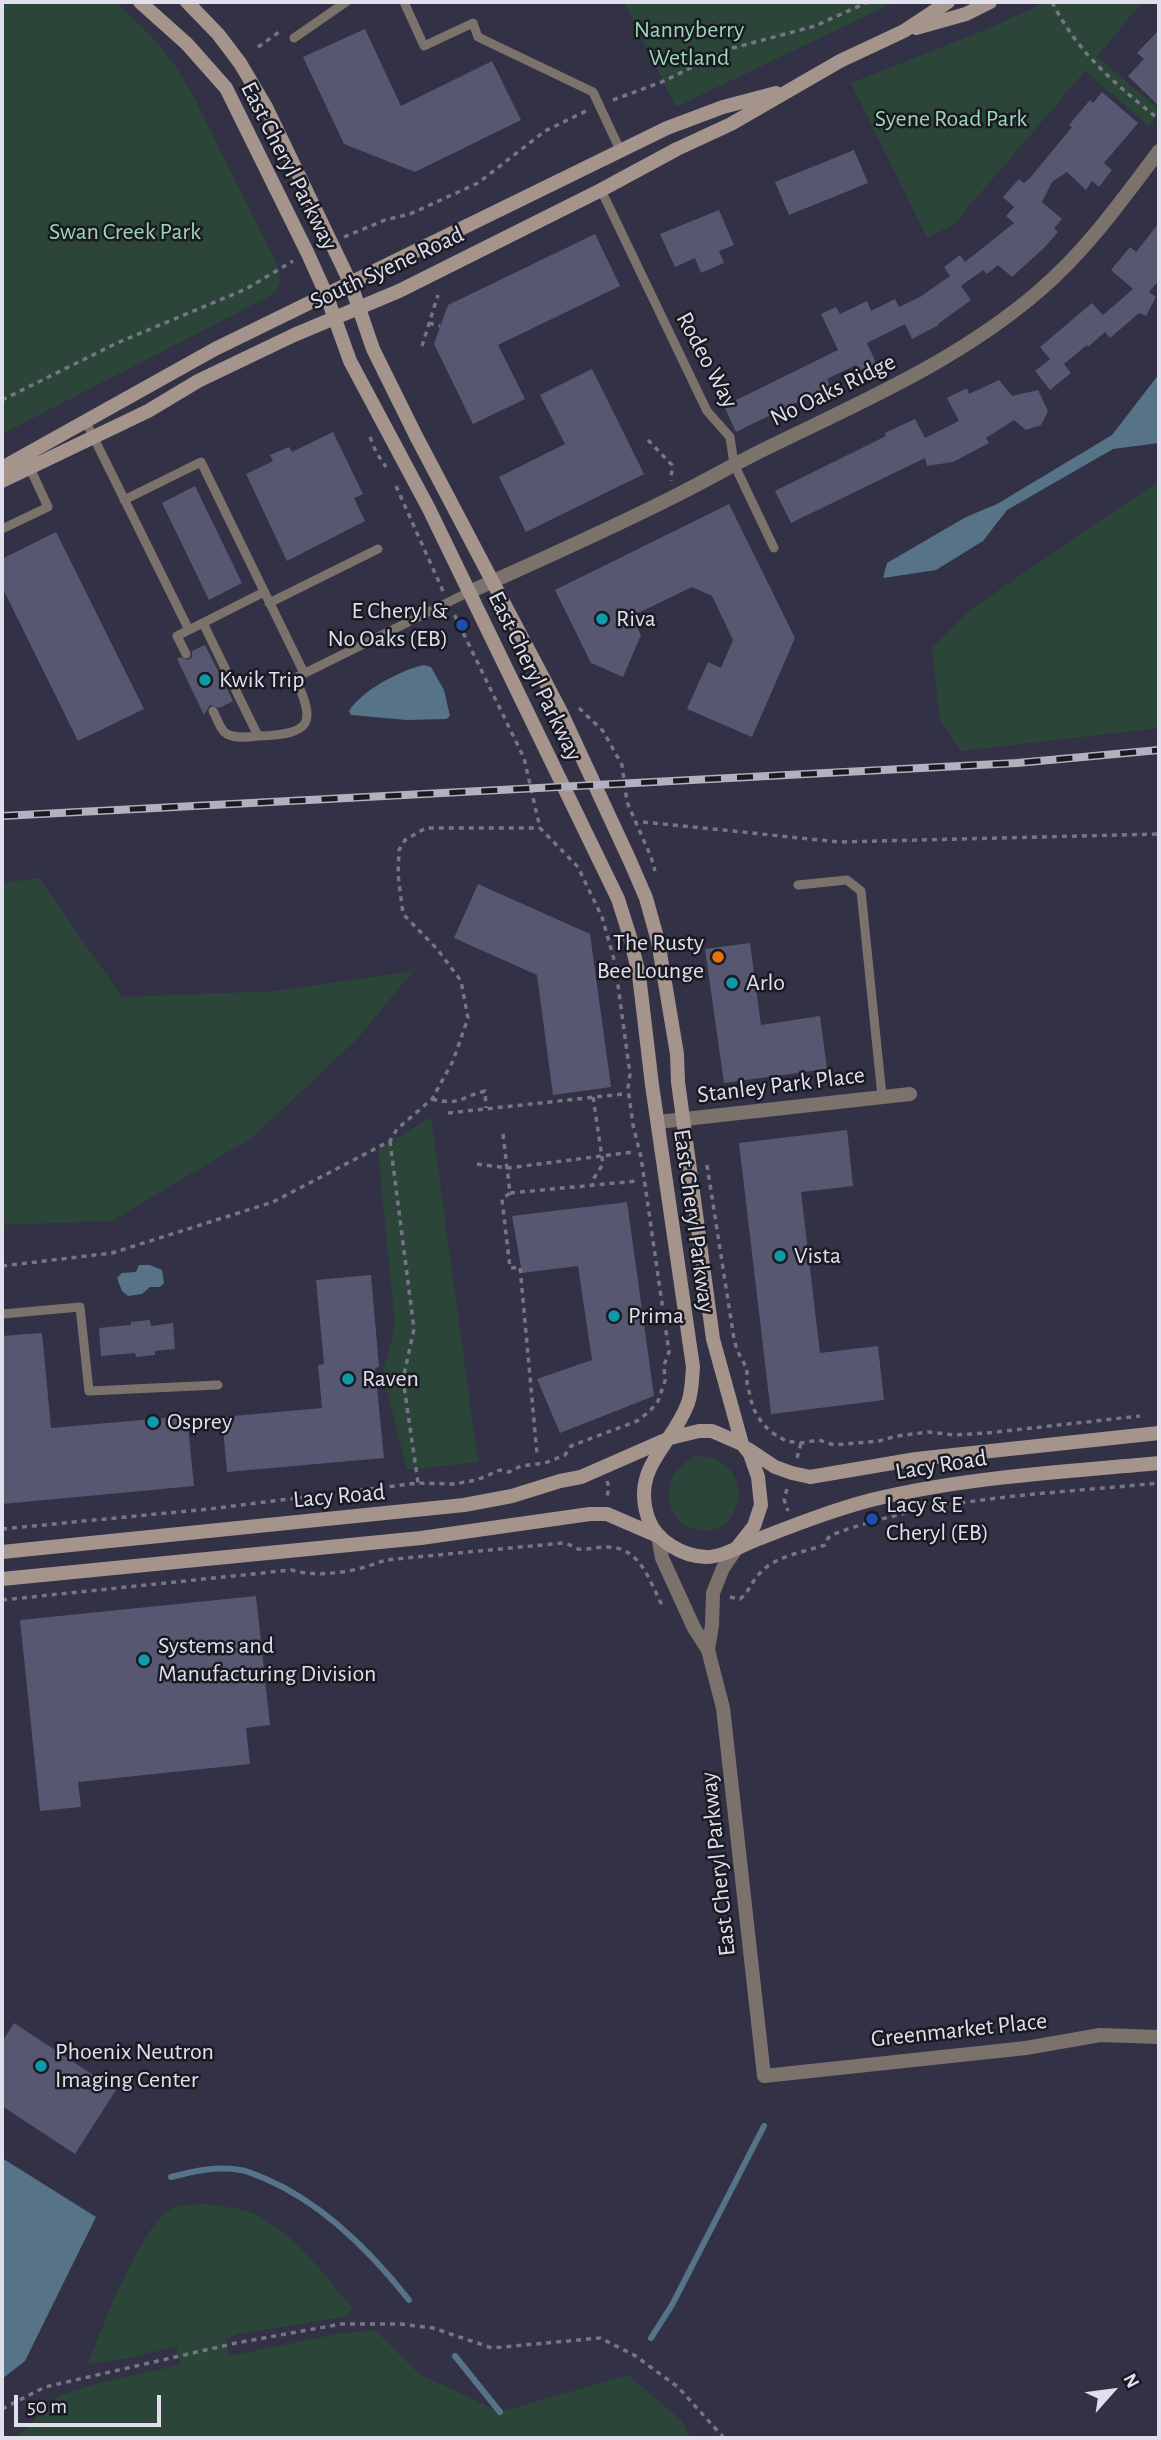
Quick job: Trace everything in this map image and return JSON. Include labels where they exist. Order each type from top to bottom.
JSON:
[{"type":"street","name":"East Cheryl Parkway","points":[[140,2],[187,44],[226,88],[263,158],[326,294],[350,361],[429,509],[618,899],[631,937],[639,975],[657,1122],[693,1367],[688,1405],[670,1438]]},
{"type":"street","name":"East Cheryl Parkway","points":[[187,2],[218,34],[266,107],[350,282],[373,349],[385,374],[560,710],[646,898],[658,941],[677,1054],[683,1119],[713,1339],[741,1444]]},
{"type":"street","name":"South Syene Road","points":[[2,468],[93,437],[148,411],[210,376],[399,291],[740,119],[840,61],[904,31],[948,2]]},
{"type":"street","name":"South Syene Road","points":[[904,31],[965,14],[990,2]]},
{"type":"street","name":"South Syene Road","points":[[2,481],[85,420],[215,349],[667,128],[723,107],[787,90]]},
{"type":"street","name":"No Oaks Ridge","points":[[469,592],[675,496],[734,464],[922,372],[985,334],[1040,290],[1077,254],[1112,215],[1159,151]]},
{"type":"street","name":"Stanley Park Place","points":[[657,1122],[910,1094]]},
{"type":"street","points":[[699,1431],[712,1432],[741,1444],[750,1454],[755,1467],[761,1489],[761,1505],[754,1526],[738,1546],[709,1557],[680,1550],[657,1536],[646,1508],[645,1478],[652,1462],[670,1438],[699,1431]]},
{"type":"street","name":"Lacy Road","points":[[741,1444],[775,1467],[792,1474],[810,1476],[916,1459],[1159,1433]]},
{"type":"street","name":"Lacy Road","points":[[2,1552],[464,1505],[512,1496],[560,1480],[581,1478],[670,1438]]},
{"type":"street","name":"Lacy Road","points":[[738,1546],[843,1508],[903,1493],[996,1479],[1159,1463]]},
{"type":"street","name":"Lacy Road","points":[[2,1579],[421,1538],[590,1514],[607,1514],[657,1536]]},
{"type":"street","name":"East Cheryl Parkway","points":[[657,1536],[662,1558],[694,1628],[708,1650],[727,1732],[764,2076]]},
{"type":"street","name":"East Cheryl Parkway","points":[[708,1650],[713,1593],[723,1567],[738,1546]]},
{"type":"street","name":"Greenmarket Place","points":[[764,2076],[1026,2048],[1100,2035],[1159,2037]]},
{"type":"lane","points":[[293,38],[346,2]]},
{"type":"lane","points":[[404,2],[425,46],[473,23],[478,37],[593,92],[621,152]]},
{"type":"lane","name":"Rodeo Way","points":[[601,190],[707,411],[730,437],[734,464],[774,548]]},
{"type":"lane","points":[[85,420],[189,630]]},
{"type":"lane","points":[[2,529],[48,507],[26,462]]},
{"type":"lane","points":[[124,500],[201,462],[269,603],[299,675],[308,715],[304,725],[286,734],[230,736],[223,732],[213,711]]},
{"type":"lane","points":[[269,603],[378,549]]},
{"type":"lane","points":[[186,654],[177,636],[264,592]]},
{"type":"lane","points":[[299,675],[469,592]]},
{"type":"lane","points":[[203,623],[258,736]]},
{"type":"lane","points":[[798,885],[847,880],[860,891],[883,1096]]},
{"type":"lane","points":[[2,1314],[80,1307],[89,1391],[218,1385]]},
{"type":"path","points":[[1052,2],[1066,28],[1104,74],[1156,117]]},
{"type":"path","points":[[258,47],[287,26]]},
{"type":"path","points":[[342,238],[358,230]]},
{"type":"path","points":[[2,400],[117,343],[246,289],[292,261]]},
{"type":"path","points":[[422,346],[438,295]]},
{"type":"path","points":[[429,323],[440,326]]},
{"type":"path","points":[[648,440],[672,465],[671,488]]},
{"type":"path","points":[[643,822],[840,842],[1159,834]]},
{"type":"path","points":[[2,1266],[112,1253],[273,1202],[390,1141],[397,1129],[432,1099],[453,1061],[468,1018],[461,981],[438,950],[403,914],[398,875],[399,850],[405,840],[426,828],[540,828],[578,867],[602,917],[615,962],[630,1074],[628,1088],[633,1125],[641,1157],[668,1352],[662,1391],[650,1411],[637,1421],[571,1446],[565,1455],[556,1459],[453,1485],[418,1483],[209,1509],[2,1529]]},
{"type":"path","points":[[432,1099],[459,1102],[485,1091],[486,1108]]},
{"type":"path","points":[[449,1114],[623,1094]]},
{"type":"path","points":[[593,1097],[603,1164],[592,1181],[593,1186]]},
{"type":"path","points":[[503,1133],[510,1193]]},
{"type":"path","points":[[390,1141],[414,1329],[402,1379],[418,1483]]},
{"type":"path","points":[[477,1164],[508,1168],[633,1152]]},
{"type":"path","points":[[537,1454],[520,1267],[510,1268],[502,1199],[510,1193],[637,1181]]},
{"type":"path","points":[[747,1369],[747,1383],[753,1408],[762,1423],[771,1433],[786,1441],[801,1444],[819,1440],[834,1445],[878,1441],[920,1433],[987,1433],[1148,1416]]},
{"type":"path","points":[[796,1460],[801,1444]]},
{"type":"path","points":[[605,1476],[609,1487],[607,1500]]},
{"type":"path","points":[[730,1597],[740,1599],[745,1596],[758,1575],[770,1565],[825,1545],[830,1535],[845,1530],[936,1507],[1159,1483]]},
{"type":"path","points":[[788,1485],[784,1499],[790,1516]]},
{"type":"path","points":[[2,1600],[291,1570],[309,1574],[364,1569],[385,1560],[563,1543],[578,1549],[622,1548],[632,1554],[641,1564],[661,1603]]},
{"type":"path","points":[[800,1544],[803,1552]]},
{"type":"path","points":[[2,2409],[45,2387],[236,2343],[368,2323],[433,2328],[492,2348],[600,2338],[634,2355],[678,2387],[724,2438]]},
{"type":"green space","name":"Swan Creek Park","points":[[2,2],[116,2],[151,36],[174,64],[192,93],[279,269],[280,284],[272,295],[2,434]]},
{"type":"green space","name":"Nannyberry Wetland","points":[[624,2],[895,2],[676,107]]},
{"type":"green space","name":"Syene Road Park","points":[[1046,2],[1142,2],[1097,57],[1159,109],[1159,113],[1149,126],[1085,71],[953,225],[927,238],[851,83],[992,27]]},
{"type":"green space","points":[[1159,481],[1159,728],[961,751],[940,720],[932,648],[971,609]]},
{"type":"green space","points":[[39,878],[122,997],[275,991],[413,971],[358,1038],[253,1137],[112,1221],[2,1225],[2,883]]},
{"type":"green space","points":[[431,1117],[478,1462],[407,1470],[383,1374],[395,1326],[378,1149]]},
{"type":"green space","points":[[694,1456],[716,1460],[730,1470],[737,1484],[738,1500],[732,1515],[722,1526],[706,1531],[681,1522],[670,1504],[669,1489],[674,1475]]},
{"type":"green space","points":[[205,2204],[243,2210],[276,2227],[304,2252],[353,2309],[344,2317],[237,2334],[226,2340],[229,2356],[337,2334],[375,2330],[419,2374],[500,2412],[628,2375],[681,2420],[691,2438],[16,2438],[59,2396],[98,2383],[180,2365],[177,2346],[134,2357],[88,2364],[124,2278],[148,2233],[161,2217],[173,2208]]},
{"type":"water","points":[[1159,374],[1159,443],[1113,449],[1007,510],[983,541],[936,570],[883,578],[887,563],[966,517],[997,504],[1112,435]]},
{"type":"water","points":[[424,665],[431,667],[444,690],[450,716],[446,719],[407,720],[351,715],[349,711],[355,703],[372,689],[404,671]]},
{"type":"water","points":[[139,1265],[150,1265],[162,1270],[164,1283],[160,1287],[150,1287],[142,1294],[128,1296],[122,1291],[117,1278],[122,1273],[136,1272]]},
{"type":"water","points":[[2,2158],[96,2217],[25,2361],[2,2379]]},
{"type":"building","points":[[365,29],[401,106],[492,61],[521,120],[415,172],[344,144],[303,57]]},
{"type":"building","points":[[1159,30],[1159,106],[1128,76],[1144,59],[1137,53]]},
{"type":"building","points":[[1102,92],[1138,123],[1104,163],[1112,170],[1099,187],[1092,181],[1086,190],[1067,172],[1052,182],[1042,202],[1062,219],[1054,228],[1058,232],[1044,248],[1012,277],[998,265],[987,274],[983,270],[961,286],[971,300],[939,325],[912,339],[905,324],[867,343],[876,363],[859,371],[856,365],[827,379],[830,386],[736,432],[724,406],[838,350],[821,314],[836,307],[840,314],[867,301],[871,311],[895,299],[899,307],[920,297],[950,276],[944,267],[960,255],[965,262],[1014,223],[1006,216],[1014,207],[1003,197],[1019,179],[1024,183],[1030,178],[1072,127],[1069,125],[1090,100],[1093,103]]},
{"type":"building","points":[[854,150],[868,183],[789,215],[775,182]]},
{"type":"building","points":[[719,210],[734,245],[719,251],[724,263],[701,273],[695,258],[675,267],[660,234]]},
{"type":"building","points":[[1159,223],[1159,280],[1149,292],[1156,297],[1146,316],[1139,313],[1110,338],[1105,332],[1088,347],[1087,345],[1064,364],[1071,373],[1050,390],[1035,371],[1050,359],[1040,347],[1092,303],[1103,315],[1133,289],[1111,270],[1130,247],[1136,252]]},
{"type":"building","points":[[595,234],[620,286],[498,345],[525,399],[473,424],[434,344],[448,305]]},
{"type":"building","points":[[592,369],[644,474],[526,532],[499,477],[565,444],[540,395]]},
{"type":"building","points":[[999,380],[1012,396],[1038,390],[1048,411],[1041,425],[1026,430],[1014,420],[986,438],[989,443],[953,462],[927,466],[925,458],[791,523],[775,491],[915,419],[925,438],[959,421],[947,398],[967,388],[969,394]]},
{"type":"building","points":[[333,432],[363,494],[354,498],[365,521],[287,561],[246,474],[273,461],[270,455],[289,447],[292,452]]},
{"type":"building","name":"Kwik Trip","points":[[195,486],[242,583],[209,600],[162,503]]},
{"type":"building","name":"Riva","points":[[729,504],[795,638],[752,737],[687,709],[708,662],[721,668],[733,640],[712,596],[692,587],[632,616],[641,635],[623,677],[591,663],[555,590]]},
{"type":"building","points":[[56,532],[144,709],[78,741],[2,587],[2,559]]},
{"type":"building","name":"Kwik Trip","points":[[205,645],[233,701],[219,708],[210,705],[204,715],[177,659],[180,657],[188,660],[192,657],[192,651]]},
{"type":"building","points":[[478,884],[590,934],[611,1087],[553,1095],[537,975],[454,938]]},
{"type":"building","name":"Arlo","points":[[750,943],[761,1025],[820,1016],[827,1069],[724,1083],[705,949]]},
{"type":"building","name":"Vista","points":[[847,1130],[853,1186],[801,1192],[820,1353],[878,1346],[884,1400],[771,1414],[739,1143]]},
{"type":"building","name":"Prima","points":[[627,1202],[654,1396],[560,1433],[537,1379],[592,1360],[578,1266],[522,1273],[512,1216]]},
{"type":"building","name":"Raven","points":[[371,1275],[379,1367],[375,1368],[384,1458],[227,1472],[222,1417],[322,1408],[318,1365],[324,1364],[316,1280]]},
{"type":"building","points":[[150,1320],[151,1326],[173,1323],[175,1349],[136,1357],[135,1353],[101,1356],[99,1328]]},
{"type":"building","name":"Osprey","points":[[42,1333],[51,1428],[187,1416],[194,1486],[2,1504],[2,1336]]},
{"type":"building","name":"Systems and Manufacturing Division","points":[[256,1596],[270,1725],[246,1728],[250,1764],[78,1782],[81,1807],[40,1811],[20,1620]]},
{"type":"building","name":"Phoenix Neutron Imaging Center","points":[[14,2023],[116,2090],[75,2154],[2,2106],[2,2042]]},
{"type":"waterway","points":[[651,2338],[672,2305],[764,2126]]},
{"type":"waterway","points":[[171,2177],[205,2170],[231,2169],[250,2172],[287,2189],[344,2230],[409,2300]]},
{"type":"waterway","points":[[455,2356],[500,2412]]},
{"type":"railway","points":[[2,816],[1017,763],[1159,750]]},
{"type":"place","name":"Riva","points":[[602,619]]},
{"type":"place","name":"E Cheryl & No Oaks (EB)","points":[[462,625]]},
{"type":"place","name":"Kwik Trip","points":[[205,680]]},
{"type":"place","name":"The Rusty Bee Lounge","points":[[718,957]]},
{"type":"place","name":"Arlo","points":[[732,983]]},
{"type":"place","name":"Vista","points":[[780,1256]]},
{"type":"place","name":"Prima","points":[[614,1316]]},
{"type":"place","name":"Raven","points":[[348,1379]]},
{"type":"place","name":"Osprey","points":[[153,1422]]},
{"type":"place","name":"Lacy & E Cheryl (EB)","points":[[872,1519]]},
{"type":"place","name":"Systems and Manufacturing Division","points":[[144,1660]]},
{"type":"place","name":"Phoenix Neutron Imaging Center","points":[[41,2066]]}]
